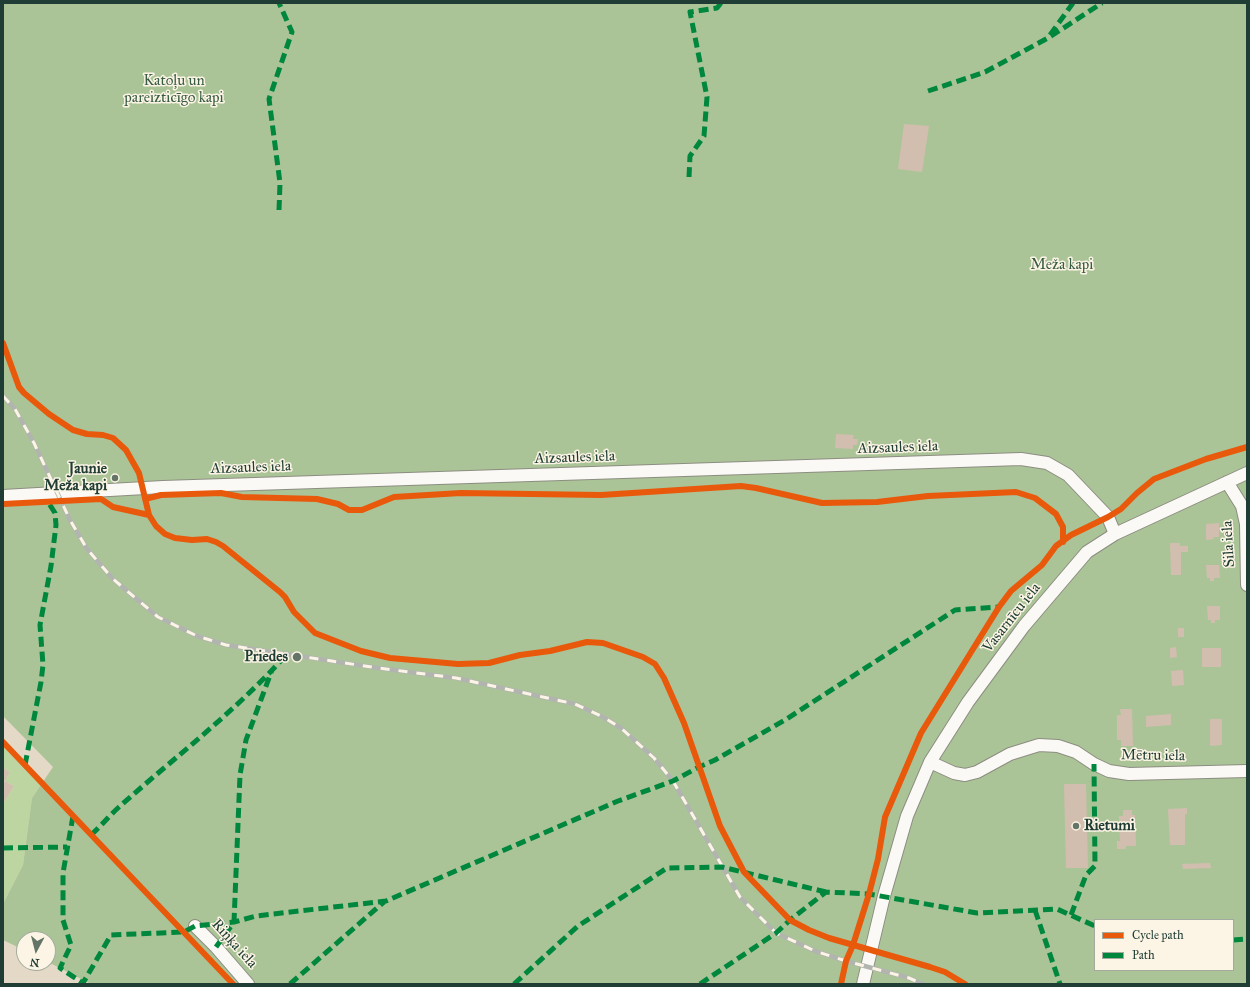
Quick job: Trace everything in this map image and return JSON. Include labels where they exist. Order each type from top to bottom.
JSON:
[{"type":"street","name":"Aizsaules iela","points":[[3,496],[163,487],[1020,459],[1047,463],[1068,475],[1108,517],[1114,534]]},
{"type":"street","name":"Vasarnīcu iela","points":[[863,984],[884,896],[907,816],[930,762],[968,702],[1024,626],[1087,552],[1114,534],[1247,474]]},
{"type":"street","name":"Sila iela","points":[[1227,482],[1242,506],[1246,524],[1247,585]]},
{"type":"street","name":"Mētru iela","points":[[930,762],[954,773],[965,775],[977,772],[1010,754],[1039,745],[1058,746],[1076,752],[1094,764],[1109,771],[1129,774],[1247,771]]},
{"type":"street","name":"Riņķa iela","points":[[195,926],[216,946],[248,984]]},
{"type":"green space","points":[[3,3],[1247,3],[1247,984],[89,984],[56,966],[56,931],[16,931],[16,946],[3,940],[3,904],[23,865],[32,798],[53,767],[3,716]]},
{"type":"green space","points":[[3,746],[41,785],[32,798],[23,865],[3,904],[3,804],[14,786],[5,781],[10,772],[3,768]]},
{"type":"building","points":[[904,124],[929,126],[922,172],[898,169]]},
{"type":"building","points":[[836,434],[854,435],[853,439],[858,439],[857,445],[853,445],[853,449],[835,448]]},
{"type":"building","points":[[1219,523],[1219,537],[1213,537],[1214,539],[1206,540],[1206,524]]},
{"type":"building","points":[[1170,543],[1180,543],[1180,546],[1188,546],[1188,552],[1181,552],[1181,575],[1171,575]]},
{"type":"building","points":[[1206,565],[1219,565],[1220,578],[1214,578],[1214,581],[1210,581],[1210,578],[1207,578]]},
{"type":"building","points":[[1207,606],[1220,606],[1220,620],[1215,620],[1215,623],[1211,623],[1211,620],[1208,620]]},
{"type":"building","points":[[1178,628],[1184,628],[1184,637],[1178,637]]},
{"type":"building","points":[[1176,647],[1177,657],[1170,658],[1170,648]]},
{"type":"building","points":[[1202,648],[1221,648],[1221,667],[1202,667]]},
{"type":"building","points":[[1183,670],[1184,685],[1172,686],[1171,671]]},
{"type":"building","points":[[1120,709],[1132,709],[1133,746],[1121,746],[1121,740],[1117,740],[1117,715],[1121,715]]},
{"type":"building","points":[[1171,714],[1171,725],[1146,727],[1146,716]]},
{"type":"building","points":[[1210,719],[1222,719],[1222,745],[1210,746]]},
{"type":"building","points":[[3,768],[10,772],[5,781],[3,780]]},
{"type":"building","points":[[5,781],[14,786],[3,804],[3,784]]},
{"type":"building","name":"Rietumi","points":[[1064,784],[1086,784],[1088,868],[1066,868]]},
{"type":"building","points":[[1187,808],[1187,814],[1185,814],[1185,845],[1170,845],[1168,809]]},
{"type":"building","points":[[1123,810],[1132,810],[1132,815],[1135,815],[1136,846],[1126,846],[1126,849],[1117,849],[1117,841],[1120,841],[1119,816],[1123,816]]},
{"type":"building","points":[[1210,863],[1211,868],[1183,869],[1182,864]]},
{"type":"railway","points":[[3,396],[15,409],[34,443],[70,520],[87,549],[113,579],[158,617],[197,636],[226,645],[456,678],[575,704],[603,717],[621,728],[654,758],[673,781],[740,897],[776,933],[815,951],[909,978],[923,984]]},
{"type":"marked path","points":[[279,3],[292,32],[269,99],[280,183],[279,210]]},
{"type":"marked path","points":[[689,177],[690,156],[704,136],[707,97],[690,12],[717,8],[721,3]]},
{"type":"marked path","points":[[1050,35],[1073,3]]},
{"type":"marked path","points":[[928,91],[985,72],[1048,38],[1102,3]]},
{"type":"marked path","points":[[25,765],[41,682],[43,665],[40,625],[51,566],[56,525],[55,513],[48,502]]},
{"type":"marked path","points":[[73,816],[63,873],[63,920],[71,945],[60,968],[83,983],[111,935],[184,932],[195,926],[234,922],[256,916],[386,901],[618,801],[673,781],[715,760],[785,720],[955,610],[999,607]]},
{"type":"marked path","points":[[91,835],[119,807],[226,715],[267,676],[286,655]]},
{"type":"marked path","points":[[216,947],[234,922],[240,775],[246,740],[272,670]]},
{"type":"marked path","points":[[1071,915],[1086,875],[1095,866],[1094,764]]},
{"type":"marked path","points":[[3,848],[67,847]]},
{"type":"marked path","points":[[514,984],[578,926],[667,868],[722,867],[826,892]]},
{"type":"marked path","points":[[700,984],[776,933],[826,892],[869,894],[977,913],[1057,909],[1094,926]]},
{"type":"marked path","points":[[290,984],[385,901]]},
{"type":"marked path","points":[[1035,910],[1060,984]]},
{"type":"marked path","points":[[1234,940],[1247,939]]},
{"type":"cycle path","points":[[3,343],[19,387],[24,393],[49,414],[73,430],[113,438],[126,450],[139,473],[149,515],[156,526],[165,534],[175,538],[192,540],[207,539],[223,546],[280,592],[285,597],[294,612],[315,633],[361,651],[390,658],[458,664],[489,663],[520,655],[550,651],[587,642],[603,643],[643,657],[655,664],[664,678],[684,723],[720,826],[744,872],[790,920],[829,938],[945,972],[965,984]]},
{"type":"cycle path","points":[[841,984],[846,961],[853,945],[869,894],[878,859],[885,817],[921,733],[999,607],[1011,591],[1042,565],[1056,546],[1071,535],[1121,509],[1154,479],[1206,459],[1247,447]]},
{"type":"cycle path","points":[[145,499],[161,495],[221,493],[242,497],[317,499],[338,504],[349,510],[362,510],[394,497],[461,493],[601,495],[741,486],[822,503],[877,502],[928,496],[1016,492],[1035,498],[1056,514],[1063,527],[1063,542]]},
{"type":"cycle path","points":[[3,504],[101,499],[113,507],[149,515]]},
{"type":"cycle path","points":[[3,742],[233,984]]},
{"type":"place","name":"Jaunie Meža kapi","points":[[115,478]]},
{"type":"place","name":"Priedes","points":[[297,657]]},
{"type":"place","name":"Rietumi","points":[[1076,826]]},
{"type":"park label","name":"Katoļu un pareizticīgo kapi","points":[[174,90]]},
{"type":"park label","name":"Meža kapi","points":[[1062,265]]}]
